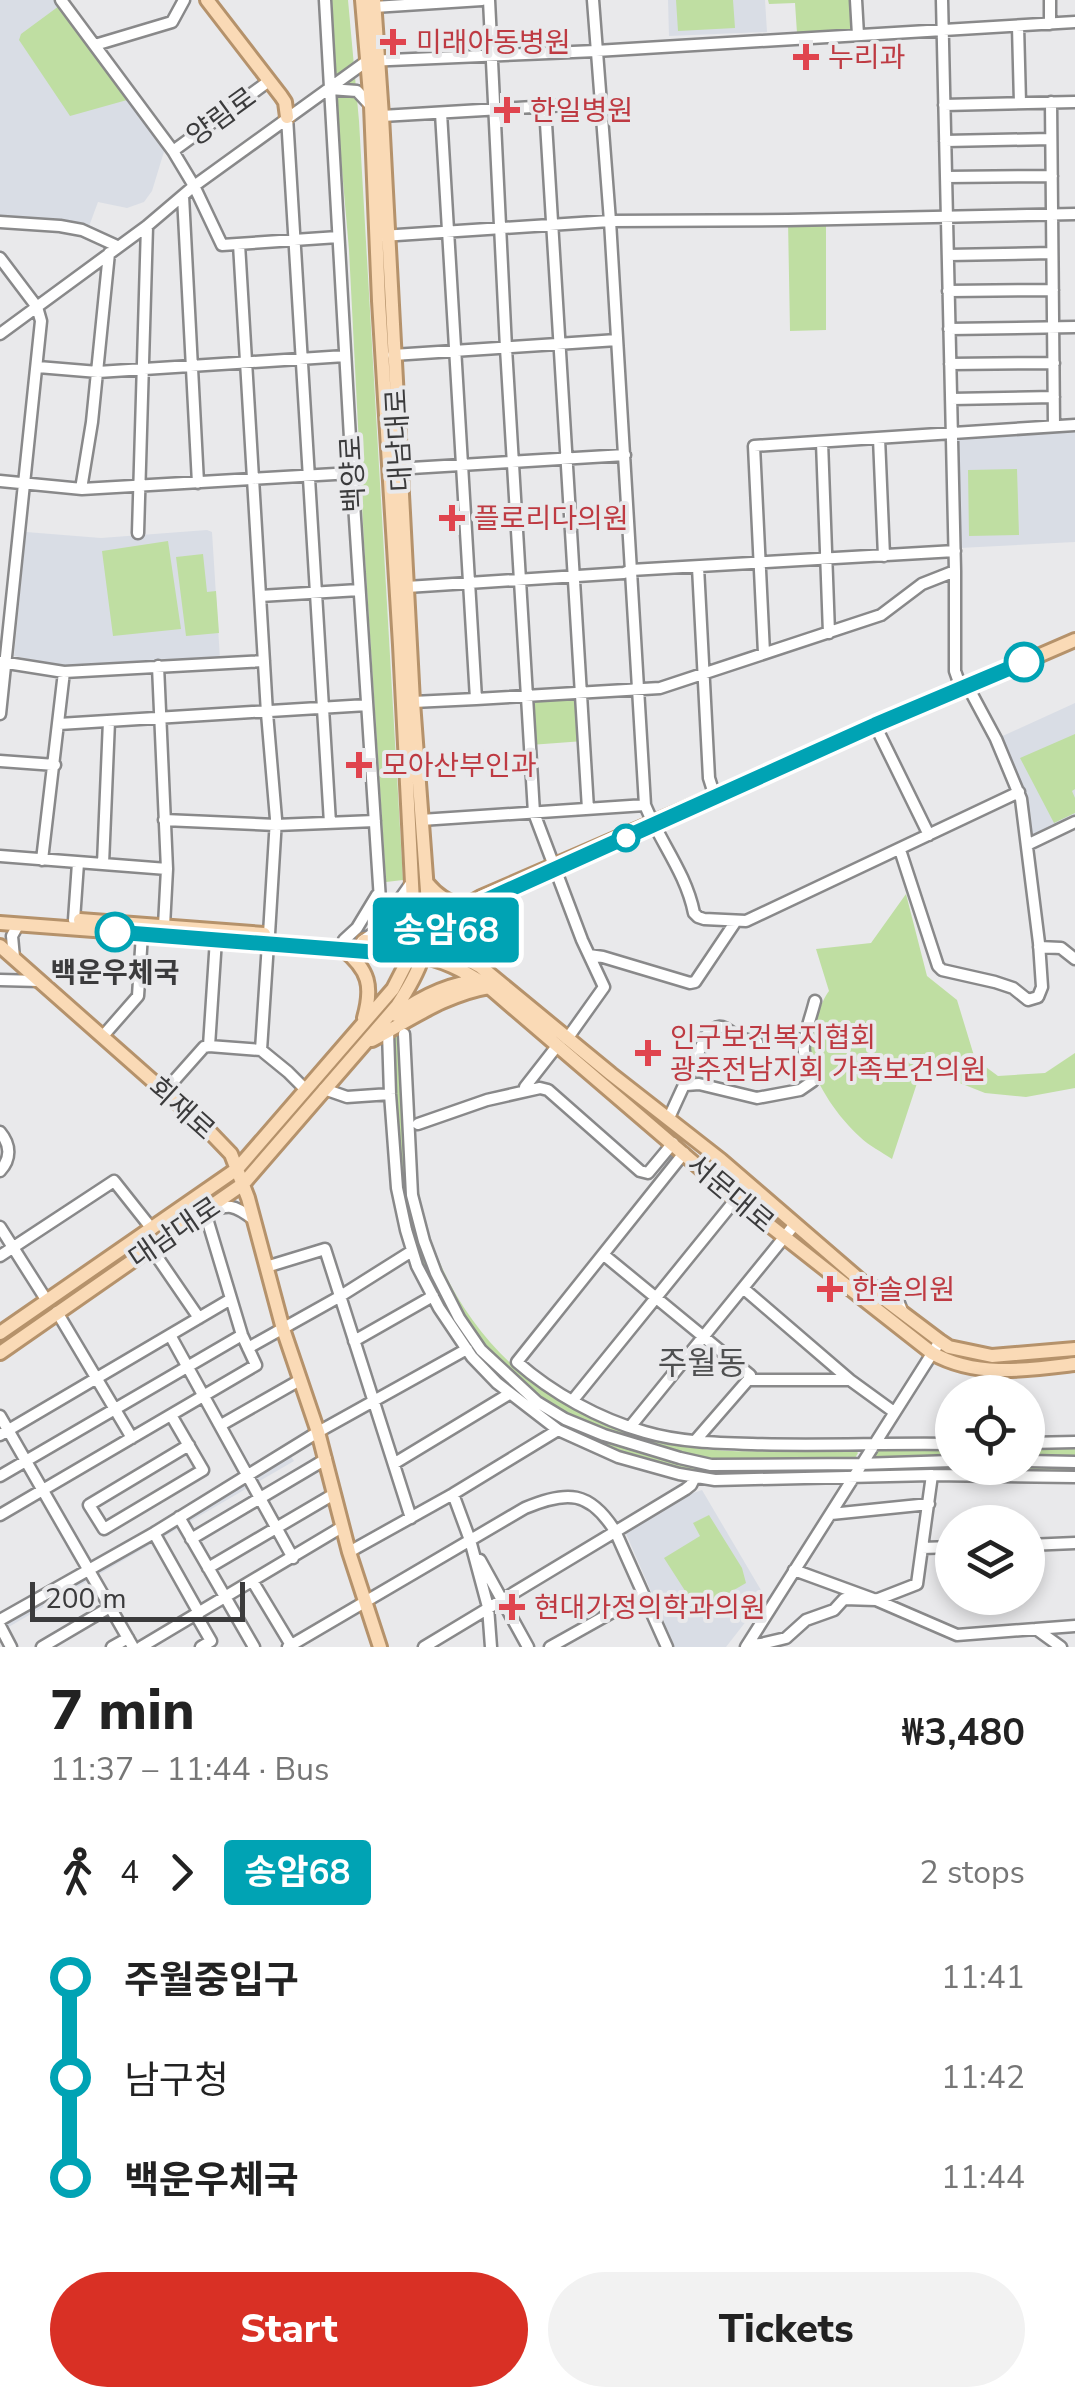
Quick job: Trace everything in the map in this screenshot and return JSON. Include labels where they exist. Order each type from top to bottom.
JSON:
[{"type":"main road","name":"양림로","points":[[207,0],[285,102],[287,117]]},
{"type":"main road","name":"대남대로","points":[[370,2],[370,106],[393,354],[395,469],[421,820],[413,884]]},
{"type":"main road","name":"대남대로","points":[[0,1333],[151,1248],[243,1184],[361,1046],[383,1030],[404,996],[422,949],[428,904],[413,884],[382,236],[382,116],[372,61]]},
{"type":"main road","points":[[0,919],[164,926],[268,939],[422,949],[464,909],[1075,640]]},
{"type":"main road","points":[[413,884],[464,909]]},
{"type":"main road","points":[[383,1030],[406,1008],[438,991],[483,978],[464,909]]},
{"type":"main road","points":[[0,919],[18,924],[216,940],[268,939]]},
{"type":"main road","points":[[343,944],[397,943],[422,949]]},
{"type":"main road","points":[[343,944],[367,978],[370,999],[362,1026]]},
{"type":"main road","name":"회재로","points":[[0,946],[224,1145],[238,1169],[380,1647]]},
{"type":"main road","name":"대남대로","points":[[0,1353],[52,1306],[238,1169],[393,989],[422,949]]},
{"type":"main road","name":"서문대로","points":[[422,949],[483,978],[562,1042],[678,1148],[784,1237],[961,1366],[1020,1370],[1075,1364]]},
{"type":"main road","name":"서문대로","points":[[483,978],[750,1184],[936,1347],[949,1346],[992,1356],[1075,1349]]},
{"type":"street","points":[[62,0],[173,151],[222,245],[338,237]]},
{"type":"street","points":[[96,45],[172,22],[184,0]]},
{"type":"street","name":"백양로","points":[[325,0],[379,889],[383,922],[397,943]]},
{"type":"street","points":[[370,2],[485,0],[496,110],[512,462],[534,812],[604,988],[525,1090]]},
{"type":"street","points":[[593,0],[645,805],[682,873],[694,912],[698,918],[746,921],[1019,792]]},
{"type":"street","points":[[856,0],[858,36]]},
{"type":"street","points":[[900,850],[938,966],[1013,988],[1022,998],[1038,997],[1042,988],[1040,947],[1019,792],[996,739],[955,671],[942,0]]},
{"type":"street","points":[[1050,0],[1050,24]]},
{"type":"street","points":[[0,334],[287,117],[372,61],[1075,22]]},
{"type":"street","points":[[1018,26],[1020,103]]},
{"type":"street","name":"양림로","points":[[173,151],[269,81]]},
{"type":"street","points":[[330,89],[356,91],[370,106]]},
{"type":"street","points":[[1051,102],[1054,426]]},
{"type":"street","points":[[944,104],[1075,102]]},
{"type":"street","points":[[382,116],[600,103]]},
{"type":"street","points":[[545,107],[588,809]]},
{"type":"street","points":[[441,113],[476,699]]},
{"type":"street","points":[[287,117],[330,823]]},
{"type":"street","points":[[945,142],[1051,139]]},
{"type":"street","points":[[946,177],[1052,176]]},
{"type":"street","points":[[183,196],[198,483]]},
{"type":"street","points":[[382,236],[610,221],[1075,214]]},
{"type":"street","points":[[0,222],[82,230],[113,250]]},
{"type":"street","points":[[138,533],[147,226]]},
{"type":"street","points":[[239,244],[276,826],[261,1050]]},
{"type":"street","points":[[81,489],[113,250]]},
{"type":"street","points":[[948,255],[1052,254]]},
{"type":"street","points":[[0,258],[42,320],[2,662],[0,714]]},
{"type":"street","points":[[948,292],[1053,290]]},
{"type":"street","points":[[949,329],[1075,328]]},
{"type":"street","points":[[393,354],[617,340]]},
{"type":"street","points":[[38,367],[98,372],[346,356]]},
{"type":"street","points":[[950,364],[1054,366]]},
{"type":"street","points":[[951,399],[1054,397]]},
{"type":"street","points":[[764,653],[754,446],[1075,424]]},
{"type":"street","points":[[879,438],[884,556]]},
{"type":"street","points":[[822,442],[829,633]]},
{"type":"street","points":[[395,469],[625,456]]},
{"type":"street","points":[[0,481],[81,489],[352,473]]},
{"type":"street","points":[[406,587],[955,551]]},
{"type":"street","points":[[698,567],[710,785],[715,797]]},
{"type":"street","points":[[0,571],[14,572]]},
{"type":"street","points":[[413,702],[660,688],[881,615],[922,584],[956,571]]},
{"type":"street","points":[[260,596],[359,590]]},
{"type":"street","points":[[2,662],[64,672],[264,661]]},
{"type":"street","points":[[158,666],[167,870],[164,926]]},
{"type":"street","points":[[42,860],[64,672]]},
{"type":"street","points":[[59,724],[367,705]]},
{"type":"street","points":[[103,864],[108,721]]},
{"type":"street","points":[[875,725],[929,835]]},
{"type":"street","points":[[0,761],[55,765]]},
{"type":"street","points":[[421,820],[645,805]]},
{"type":"street","points":[[164,820],[276,826],[375,821]]},
{"type":"street","points":[[1027,845],[1075,822]]},
{"type":"street","points":[[0,856],[167,870]]},
{"type":"street","points":[[74,920],[78,862]]},
{"type":"street","points":[[343,944],[363,921],[379,889],[390,898],[413,884]]},
{"type":"street","points":[[362,941],[370,937],[413,884]]},
{"type":"street","points":[[589,956],[695,982],[736,921]]},
{"type":"street","points":[[14,959],[12,936],[18,924]]},
{"type":"street","points":[[103,1036],[138,996],[142,934]]},
{"type":"street","points":[[209,1046],[216,940]]},
{"type":"street","points":[[1040,947],[1061,948],[1075,959]]},
{"type":"street","points":[[0,980],[40,981]]},
{"type":"street","points":[[686,1086],[698,1084],[757,1098],[806,1088],[813,1081],[804,1062],[803,1046],[815,1001]]},
{"type":"street","points":[[668,1118],[710,1031],[726,1027],[738,1038],[758,1042]]},
{"type":"street","points":[[383,1030],[399,1200],[412,1252],[432,1296],[466,1350],[509,1394],[558,1430],[618,1457],[716,1480],[932,1475],[1075,1477]]},
{"type":"street","points":[[404,1034],[412,1195],[424,1242],[459,1318],[481,1350],[537,1402],[604,1435],[711,1465],[935,1461]]},
{"type":"street","points":[[164,1092],[209,1046],[261,1050],[305,1089]]},
{"type":"street","points":[[418,1124],[487,1100],[540,1088],[548,1090],[640,1171],[648,1172],[678,1148]]},
{"type":"street","points":[[324,1089],[347,1097],[390,1094]]},
{"type":"street","points":[[0,1132],[9,1155],[0,1171]]},
{"type":"street","points":[[678,1148],[604,1255],[517,1362],[548,1388],[630,1427],[663,1437],[787,1445],[935,1444]]},
{"type":"street","points":[[0,1256],[114,1181],[152,1229]]},
{"type":"street","points":[[573,1400],[736,1198]]},
{"type":"street","points":[[0,1515],[256,1366],[242,1334],[204,1212],[234,1206],[252,1219]]},
{"type":"street","points":[[630,1427],[795,1224]]},
{"type":"street","points":[[0,1227],[132,1438]]},
{"type":"street","points":[[151,1248],[198,1318]]},
{"type":"street","points":[[266,1267],[325,1249],[412,1518]]},
{"type":"street","points":[[248,1348],[412,1252]]},
{"type":"street","points":[[604,1255],[750,1375],[695,1441]]},
{"type":"street","points":[[743,1288],[850,1380],[894,1412]]},
{"type":"street","points":[[354,1341],[432,1296]]},
{"type":"street","points":[[4,1433],[231,1299]]},
{"type":"street","points":[[0,1476],[242,1334]]},
{"type":"street","points":[[170,1335],[294,1558]]},
{"type":"street","points":[[747,1646],[936,1347]]},
{"type":"street","points":[[9,1646],[0,1623],[318,1432],[466,1350]]},
{"type":"street","points":[[221,1424],[300,1380]]},
{"type":"street","points":[[748,1380],[850,1380]]},
{"type":"street","points":[[395,1463],[509,1394]]},
{"type":"street","points":[[171,1415],[189,1445],[204,1470],[104,1529],[90,1505],[189,1445]]},
{"type":"street","points":[[0,1416],[4,1433],[26,1461],[131,1643],[112,1647]]},
{"type":"street","points":[[349,1552],[558,1430]]},
{"type":"street","points":[[1045,1443],[1075,1442]]},
{"type":"street","points":[[192,1539],[326,1458]]},
{"type":"street","points":[[1045,1461],[1075,1462]]},
{"type":"street","points":[[747,1646],[786,1638],[806,1620],[834,1610],[844,1598],[876,1600],[914,1587],[932,1475]]},
{"type":"street","points":[[424,1647],[686,1490],[695,1477]]},
{"type":"street","points":[[208,1568],[334,1494]]},
{"type":"street","points":[[453,1494],[488,1607],[492,1647]]},
{"type":"street","points":[[252,1582],[290,1646],[525,1508],[554,1498],[579,1498],[593,1503],[616,1531],[666,1647]]},
{"type":"street","points":[[831,1514],[929,1504]]},
{"type":"street","points":[[179,1517],[254,1647]]},
{"type":"street","points":[[141,1647],[342,1527]]},
{"type":"street","points":[[154,1533],[198,1614],[206,1644]]},
{"type":"street","points":[[470,1540],[528,1647]]},
{"type":"street","points":[[1045,1544],[1075,1543]]},
{"type":"street","points":[[922,1548],[935,1548]]},
{"type":"street","points":[[794,1570],[876,1600],[956,1641],[1075,1626]]},
{"type":"street","points":[[550,1647],[643,1594]]},
{"type":"street","points":[[42,1647],[110,1607]]},
{"type":"street","points":[[1036,1629],[1061,1647]]},
{"type":"shaded area","points":[[0,0],[58,0],[166,145],[152,191],[144,202],[127,208],[98,202],[88,229],[0,218]]},
{"type":"shaded area","points":[[668,0],[765,0],[767,32],[669,36]]},
{"type":"shaded area","points":[[1075,429],[1075,542],[960,548],[956,437]]},
{"type":"shaded area","points":[[26,532],[101,538],[212,532],[220,659],[69,667],[14,656]]},
{"type":"shaded area","points":[[1075,703],[1075,818],[1026,842],[1021,799],[996,739]]},
{"type":"shaded area","points":[[290,1455],[294,1461],[0,1632],[0,1623]]},
{"type":"shaded area","points":[[702,1490],[765,1597],[726,1647],[675,1647],[624,1529],[672,1500]]},
{"type":"green space","points":[[332,0],[348,0],[359,121],[403,880],[386,882],[349,250]]},
{"type":"green space","points":[[676,0],[733,0],[735,28],[678,31]]},
{"type":"green space","points":[[768,0],[850,0],[852,29],[797,33],[795,3],[769,4]]},
{"type":"green space","points":[[59,6],[127,100],[70,116],[19,40],[21,34]]},
{"type":"green space","points":[[788,220],[826,223],[826,330],[790,331]]},
{"type":"green space","points":[[1017,469],[1019,535],[969,536],[968,470]]},
{"type":"green space","points":[[168,541],[181,629],[113,636],[102,551]]},
{"type":"green space","points":[[203,554],[207,592],[216,591],[219,633],[186,636],[176,557]]},
{"type":"green space","points":[[581,693],[584,741],[530,745],[527,696]]},
{"type":"green space","points":[[1075,734],[1075,813],[1054,823],[1020,758]]},
{"type":"green space","points":[[906,894],[927,976],[957,1000],[975,1059],[998,1076],[1045,1073],[1075,1053],[1075,1088],[1026,1097],[985,1093],[922,1068],[892,1159],[864,1140],[837,1111],[817,1079],[810,1043],[829,991],[816,949],[871,943]]},
{"type":"green space","points":[[411,1032],[416,1164],[422,1207],[437,1255],[458,1298],[486,1337],[519,1371],[557,1400],[599,1422],[645,1438],[734,1451],[854,1448],[858,1453],[845,1475],[702,1474],[641,1461],[560,1424],[523,1399],[490,1369],[461,1336],[437,1298],[411,1231],[402,1178],[392,1038]]},
{"type":"green space","points":[[935,1449],[935,1471],[868,1471],[878,1451]]},
{"type":"green space","points":[[1045,1449],[1075,1449],[1075,1471],[1045,1471]]},
{"type":"green space","points":[[709,1515],[742,1568],[746,1583],[698,1611],[664,1558],[700,1536],[693,1523]]},
{"type":"bus line","name":"송암68","points":[[115,932],[424,956],[451,924],[484,901],[1024,662]]},
{"type":"place","name":"미래아동병원","points":[[393,42]]},
{"type":"place","name":"누리과","points":[[806,57]]},
{"type":"place","name":"한일병원","points":[[507,110]]},
{"type":"place","name":"플로리다의원","points":[[452,518]]},
{"type":"place","name":"모아산부인과","points":[[359,765]]},
{"type":"place","name":"백운우체국","points":[[115,932]]},
{"type":"place","name":"인구보건복지협회 광주전남지회 가족보건의원","points":[[648,1053]]},
{"type":"place","name":"한솔의원","points":[[830,1289]]},
{"type":"place","name":"현대가정의학과의원","points":[[512,1607]]},
{"type":"district","name":"주월동","points":[[702,1363]]}]
